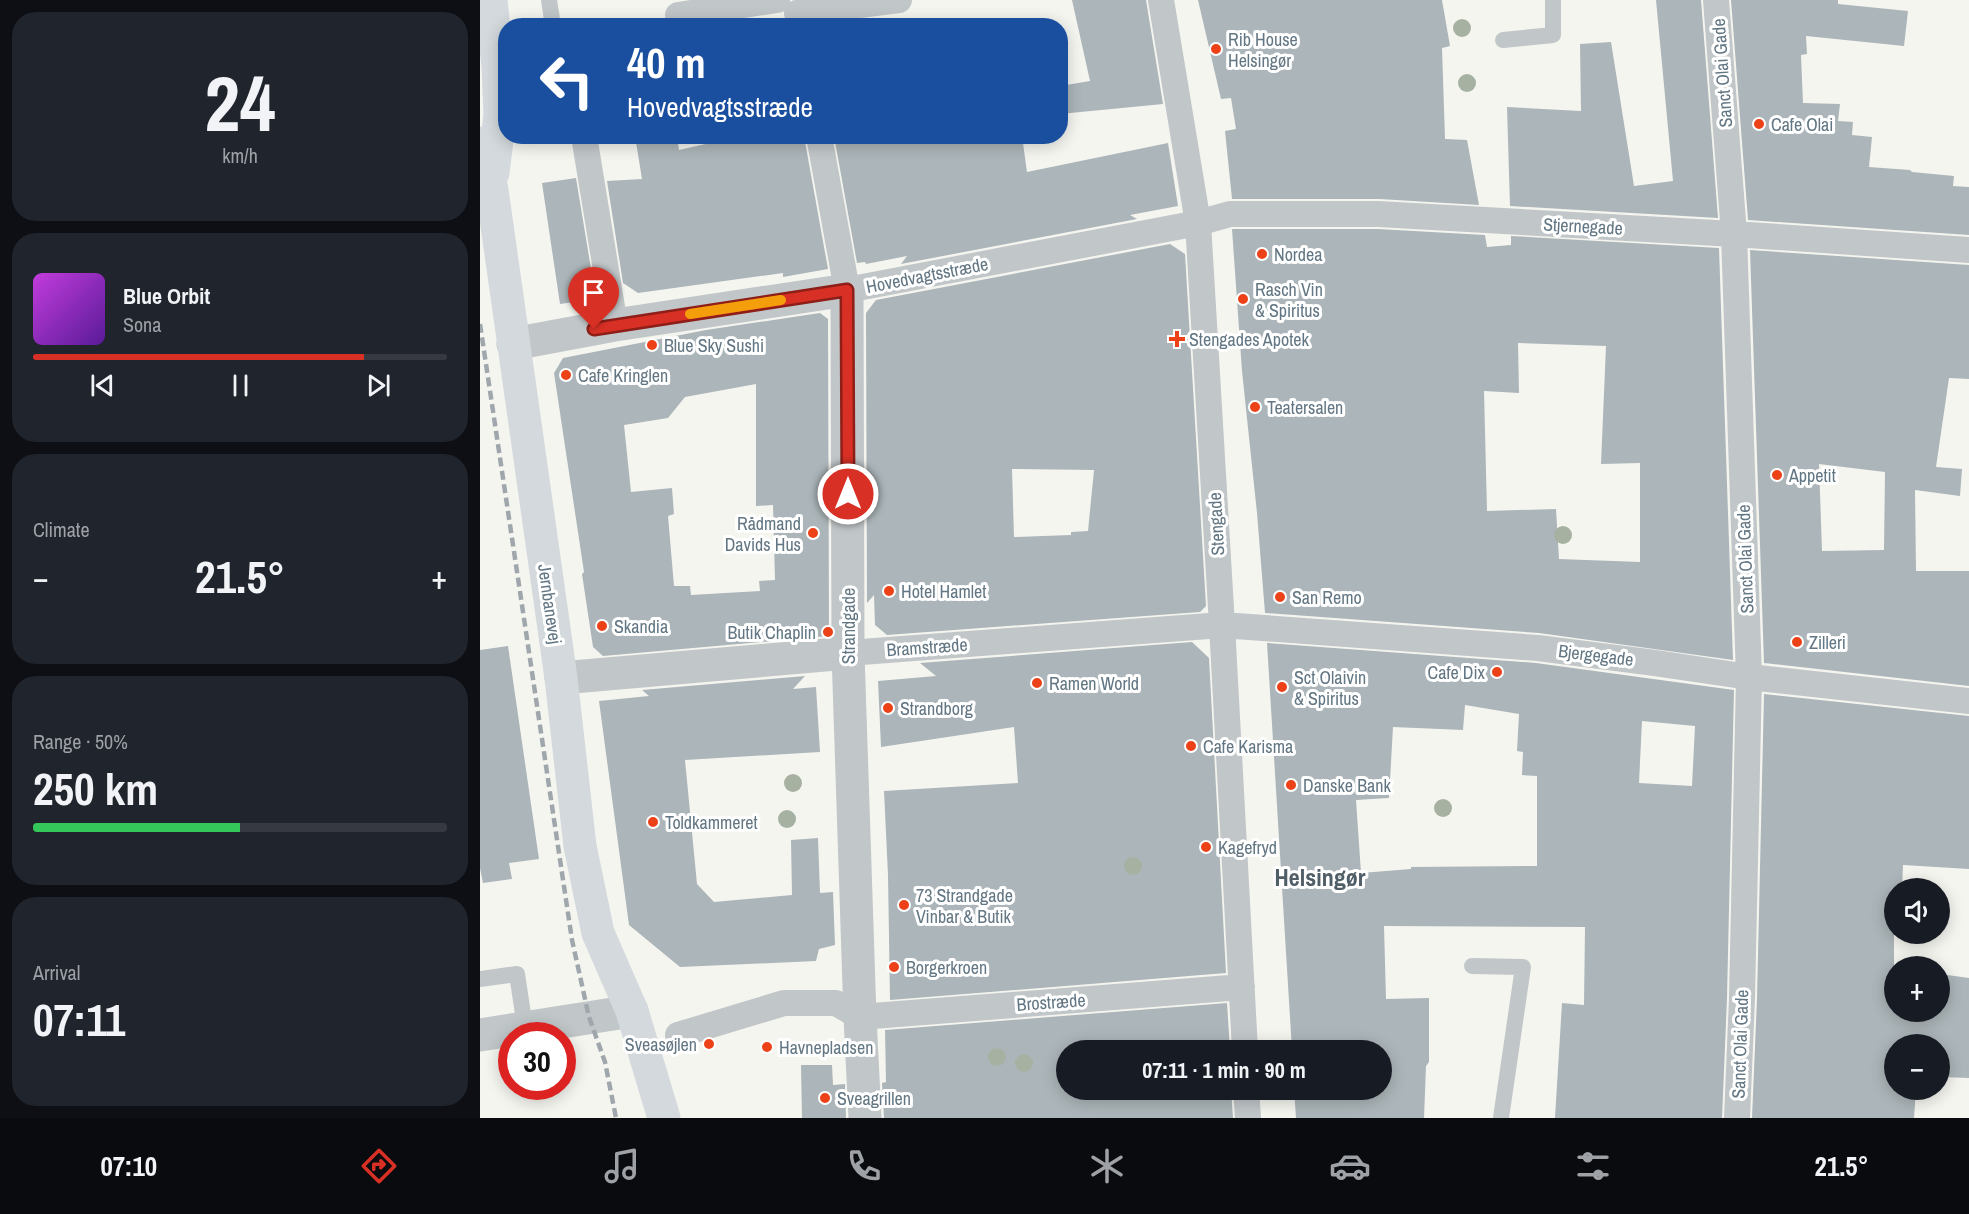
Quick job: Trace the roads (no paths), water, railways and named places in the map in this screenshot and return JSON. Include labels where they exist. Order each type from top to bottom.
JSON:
[{"type":"main road","name":"Jernbanevej","points":[[491,0],[498,99]]},
{"type":"main road","name":"Jernbanevej","points":[[492,190],[498,134]]},
{"type":"main road","name":"Jernbanevej","points":[[480,143],[492,190],[561,678],[582,857],[598,933],[632,1011],[664,1118]]},
{"type":"street","points":[[678,15],[792,10],[899,0]]},
{"type":"street","name":"Stengade","points":[[1161,0],[1198,223],[1245,1040]]},
{"type":"street","name":"Sanct Olai Gade","points":[[1716,0],[1734,234],[1749,677],[1737,1118]]},
{"type":"street","points":[[586,144],[615,325]]},
{"type":"street","name":"Strandgade","points":[[820,144],[847,290],[848,653],[865,1118]]},
{"type":"street","name":"Stjernegade","points":[[1198,223],[1230,214],[1378,214],[1969,250]]},
{"type":"street","name":"Hovedvagtsstræde","points":[[513,344],[615,325],[847,290],[1198,223]]},
{"type":"street","name":"Bramstræde","points":[[561,678],[848,653],[1222,626]]},
{"type":"street","name":"Bjergegade","points":[[1222,626],[1538,648],[1749,677],[1969,701]]},
{"type":"street","name":"Brostræde","points":[[860,1017],[1242,987]]},
{"type":"street","points":[[678,1035],[784,1003],[836,1003],[860,1017]]},
{"type":"street","points":[[558,1022],[632,1011]]},
{"type":"street","points":[[480,1035],[498,1032]]},
{"type":"street","points":[[1247,1100],[1248,1118]]},
{"type":"lane","points":[[549,0],[552,18]]},
{"type":"lane","points":[[1503,40],[1553,35],[1553,0]]},
{"type":"lane","points":[[1472,966],[1523,967],[1501,1118]]},
{"type":"lane","points":[[480,979],[517,974],[524,1022]]},
{"type":"railway","points":[[480,324],[572,940],[589,1017],[605,1062],[616,1118]]},
{"type":"place","name":"Rib House Helsingør","points":[[1216,49]]},
{"type":"place","name":"Cafe Olai","points":[[1759,124]]},
{"type":"place","name":"Nordea","points":[[1262,254]]},
{"type":"place","name":"Rasch Vin & Spiritus","points":[[1243,299]]},
{"type":"place","name":"Stengades Apotek","points":[[1177,339]]},
{"type":"place","name":"Blue Sky Sushi","points":[[652,345]]},
{"type":"place","name":"Cafe Kringlen","points":[[566,375]]},
{"type":"place","name":"Teatersalen","points":[[1255,407]]},
{"type":"place","name":"Appetit","points":[[1777,475]]},
{"type":"place","name":"Rådmand Davids Hus","points":[[813,533]]},
{"type":"place","name":"Hotel Hamlet","points":[[889,591]]},
{"type":"place","name":"San Remo","points":[[1280,597]]},
{"type":"place","name":"Skandia","points":[[602,626]]},
{"type":"place","name":"Butik Chaplin","points":[[828,632]]},
{"type":"place","name":"Zilleri","points":[[1797,642]]},
{"type":"place","name":"Cafe Dix","points":[[1497,672]]},
{"type":"place","name":"Ramen World","points":[[1037,683]]},
{"type":"place","name":"Sct Olaivin & Spiritus","points":[[1282,687]]},
{"type":"place","name":"Strandborg","points":[[888,708]]},
{"type":"place","name":"Cafe Karisma","points":[[1191,746]]},
{"type":"place","name":"Danske Bank","points":[[1291,785]]},
{"type":"place","name":"Toldkammeret","points":[[653,822]]},
{"type":"place","name":"Kagefryd","points":[[1206,847]]},
{"type":"place","name":"73 Strandgade Vinbar & Butik","points":[[904,905]]},
{"type":"place","name":"Borgerkroen","points":[[894,967]]},
{"type":"place","name":"Sveasøjlen","points":[[709,1044]]},
{"type":"place","name":"Havnepladsen","points":[[767,1047]]},
{"type":"place","name":"Sveagrillen","points":[[825,1098]]},
{"type":"district","name":"Helsingør","points":[[1320,877]]}]
